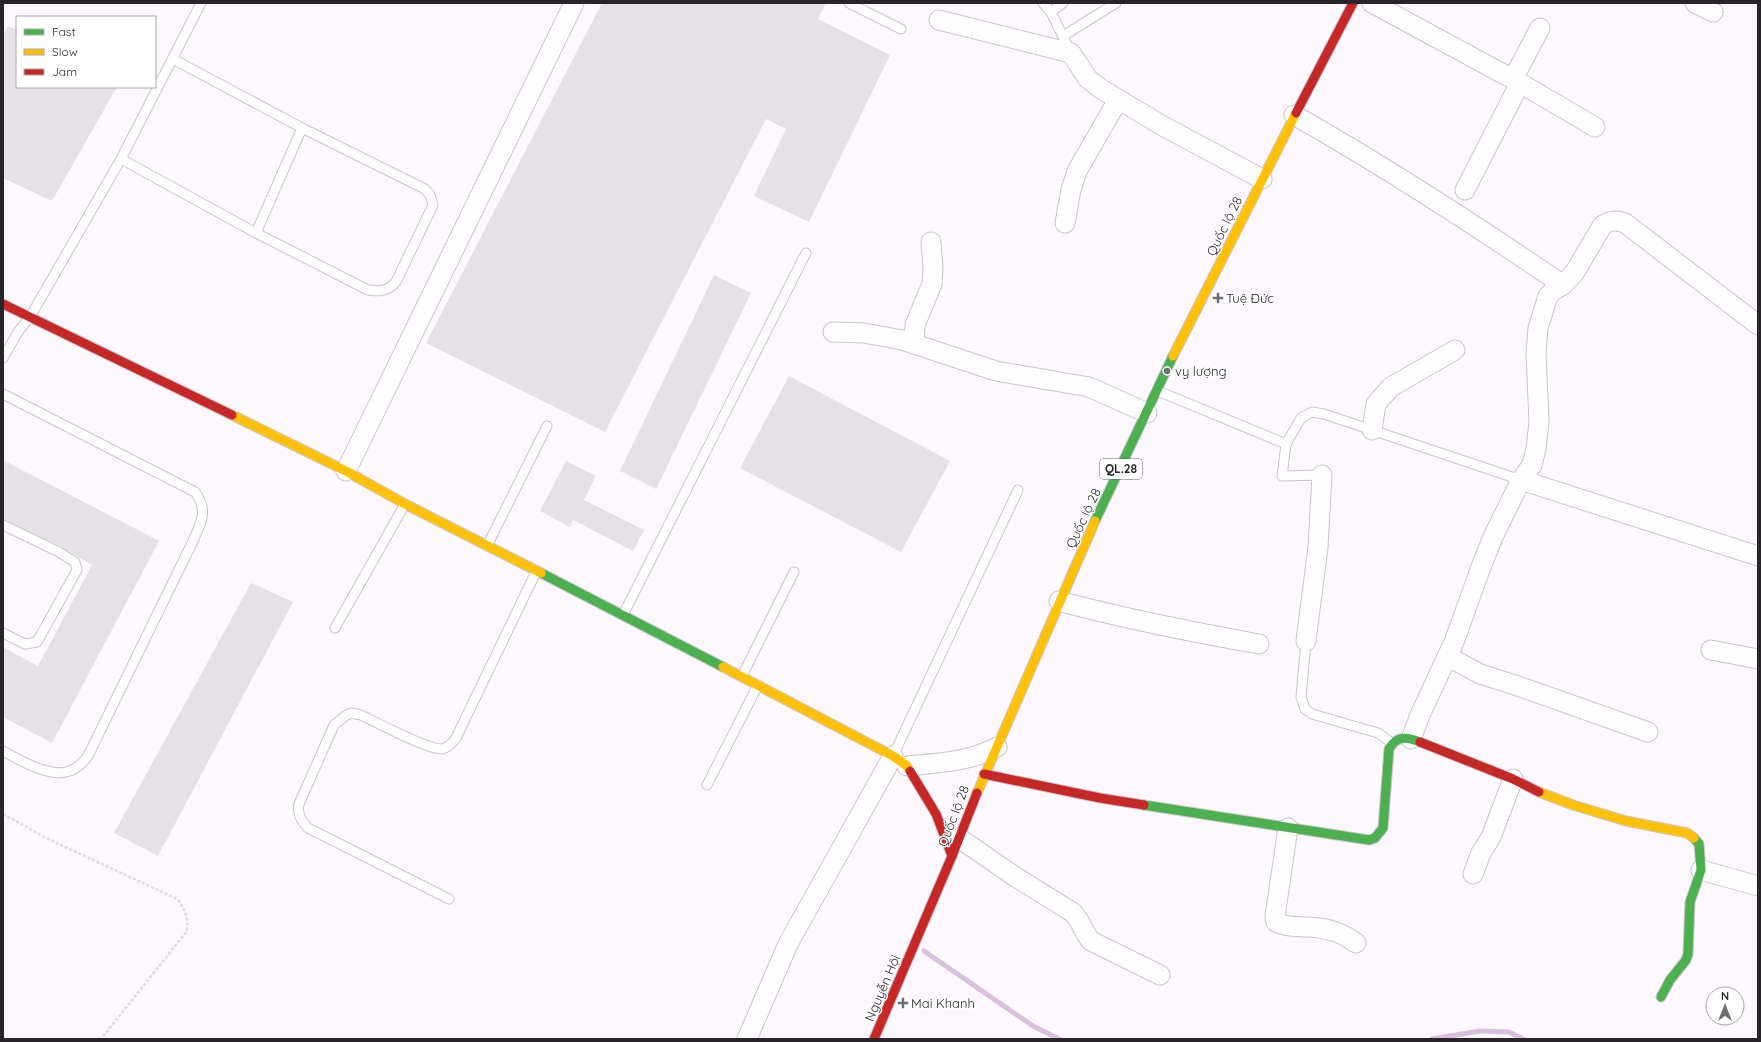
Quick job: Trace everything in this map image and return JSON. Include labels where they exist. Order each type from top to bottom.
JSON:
[{"type":"main road","name":"Quốc lộ 28","points":[[913,948],[952,856],[984,774],[997,748],[1059,601],[1147,413],[1262,179],[1353,3]]},
{"type":"main road","points":[[3,304],[346,471],[405,504],[536,572],[624,615],[742,676],[900,761],[936,814],[952,856]]},
{"type":"main road","points":[[984,774],[1100,798],[1360,839],[1375,838],[1384,828],[1388,756],[1392,743],[1401,737],[1411,739],[1513,779],[1542,794],[1573,805],[1626,821],[1687,834],[1694,838],[1698,844],[1701,854],[1701,870],[1690,902],[1688,954],[1686,960],[1670,980],[1660,997]]},
{"type":"main road","name":"Nguyễn Hội","points":[[874,1039],[913,948]]},
{"type":"street","points":[[346,471],[574,3]]},
{"type":"street","points":[[1372,3],[1517,81],[1595,127]]},
{"type":"street","points":[[1696,3],[1713,12]]},
{"type":"street","points":[[939,20],[1067,44],[1088,79],[1118,100],[1262,179]]},
{"type":"street","points":[[1465,190],[1517,81],[1540,28]]},
{"type":"street","points":[[1065,224],[1070,190],[1077,170],[1118,100]]},
{"type":"street","points":[[1294,115],[1352,148],[1490,236],[1563,285]]},
{"type":"street","points":[[1411,739],[1420,715],[1454,642],[1481,566],[1493,538],[1521,480],[1532,465],[1536,449],[1539,404],[1536,353],[1538,328],[1548,296],[1554,290],[1563,285],[1575,272],[1602,226],[1609,221],[1617,220],[1625,223],[1758,325]]},
{"type":"street","points":[[914,344],[915,325],[932,284],[934,268],[930,242]]},
{"type":"street","points":[[833,332],[864,333],[902,340],[996,371],[1089,387],[1147,413]]},
{"type":"street","points":[[1372,430],[1376,404],[1391,387],[1455,350]]},
{"type":"street","points":[[1306,641],[1318,547],[1322,475]]},
{"type":"street","points":[[1521,480],[1758,556]]},
{"type":"street","points":[[1059,601],[1118,617],[1174,629],[1259,644]]},
{"type":"street","points":[[1711,650],[1758,659]]},
{"type":"street","points":[[1447,656],[1480,674],[1516,685],[1648,732]]},
{"type":"street","points":[[747,1039],[788,944],[900,761],[952,761],[983,755],[997,748]]},
{"type":"street","points":[[1473,874],[1481,853],[1491,837],[1513,779]]},
{"type":"street","points":[[1288,828],[1275,916],[1276,922],[1289,926],[1335,930],[1356,943]]},
{"type":"street","points":[[959,838],[1014,876],[1072,912],[1079,919],[1086,935],[1091,941],[1160,975]]},
{"type":"street","points":[[1701,870],[1758,886]]},
{"type":"lane","points":[[3,358],[18,332],[30,316],[121,159],[201,3]]},
{"type":"lane","points":[[849,3],[901,29]]},
{"type":"lane","points":[[1043,3],[1051,12],[1067,44],[1116,3]]},
{"type":"lane","points":[[1051,12],[1063,3]]},
{"type":"lane","points":[[121,159],[256,233],[368,290],[378,292],[391,287],[396,282],[433,206],[430,195],[425,189],[302,128],[173,59]]},
{"type":"lane","points":[[256,233],[302,128]]},
{"type":"lane","points":[[624,615],[806,253]]},
{"type":"lane","points":[[1158,391],[1286,444]]},
{"type":"lane","points":[[3,394],[195,492],[202,504],[203,513],[192,543],[88,756],[74,770],[54,772],[43,771],[3,752]]},
{"type":"lane","points":[[1322,475],[1282,476],[1286,444],[1301,418],[1312,412],[1324,414],[1521,480]]},
{"type":"lane","points":[[487,546],[547,426]]},
{"type":"lane","points":[[900,761],[1018,490]]},
{"type":"lane","points":[[335,628],[405,504]]},
{"type":"lane","points":[[3,525],[57,551],[75,562],[77,570],[37,642],[26,644],[3,633]]},
{"type":"lane","points":[[450,898],[308,828],[300,819],[298,812],[299,804],[334,725],[344,716],[351,713],[361,716],[418,742],[442,749],[450,746],[456,738],[536,572]]},
{"type":"lane","points":[[742,676],[794,572]]},
{"type":"lane","points":[[1306,641],[1301,697],[1305,709],[1312,714],[1378,734],[1392,743]]},
{"type":"lane","points":[[707,785],[758,685]]},
{"type":"path","points":[[3,814],[46,838],[177,899],[185,908],[188,920],[187,931],[101,1039]]},
{"type":"building","points":[[602,3],[826,3],[818,19],[890,55],[809,222],[754,196],[786,129],[766,119],[605,432],[426,343]]},
{"type":"building","points":[[8,26],[16,30],[16,88],[116,88],[52,201],[3,178],[3,35]]},
{"type":"building","points":[[714,275],[751,293],[656,489],[620,471]]},
{"type":"building","points":[[789,376],[950,461],[901,552],[740,468]]},
{"type":"building","points":[[3,460],[159,541],[52,743],[3,717],[3,647],[38,666],[92,565],[60,546],[3,519]]},
{"type":"building","points":[[566,461],[596,476],[584,500],[644,530],[633,551],[573,520],[570,527],[540,511]]},
{"type":"building","points":[[251,583],[293,602],[158,856],[114,833]]},
{"type":"waterway","points":[[924,951],[1033,1026],[1059,1039]]},
{"type":"waterway","points":[[1432,1039],[1480,1031],[1509,1032],[1523,1039]]},
{"type":"traffic: fast","points":[[1095,521],[1173,356]]},
{"type":"traffic: fast","points":[[541,573],[723,667]]},
{"type":"traffic: fast","points":[[1144,805],[1369,840],[1375,838],[1383,828],[1389,749],[1395,741],[1403,738],[1420,742]]},
{"type":"traffic: fast","points":[[1661,997],[1670,980],[1686,960],[1688,954],[1690,902],[1701,870],[1699,844],[1694,838]]},
{"type":"traffic: slow","points":[[1173,356],[1296,113]]},
{"type":"traffic: slow","points":[[232,415],[346,471],[405,504],[541,573]]},
{"type":"traffic: slow","points":[[977,793],[1095,521]]},
{"type":"traffic: slow","points":[[723,667],[893,756],[907,766],[910,771]]},
{"type":"traffic: slow","points":[[1539,792],[1573,805],[1626,821],[1687,833],[1694,838]]},
{"type":"traffic: jam","points":[[1296,113],[1353,3]]},
{"type":"traffic: jam","points":[[3,304],[232,415]]},
{"type":"traffic: jam","points":[[1420,742],[1513,779],[1539,792]]},
{"type":"traffic: jam","points":[[910,771],[936,814],[952,856]]},
{"type":"traffic: jam","points":[[984,774],[1100,798],[1144,805]]},
{"type":"traffic: jam","points":[[874,1039],[952,856],[977,793]]},
{"type":"place","name":"Tuệ Đức","points":[[1218,298]]},
{"type":"place","name":"vy lượng","points":[[1167,371]]},
{"type":"place","name":"Mai Khanh","points":[[903,1003]]}]
